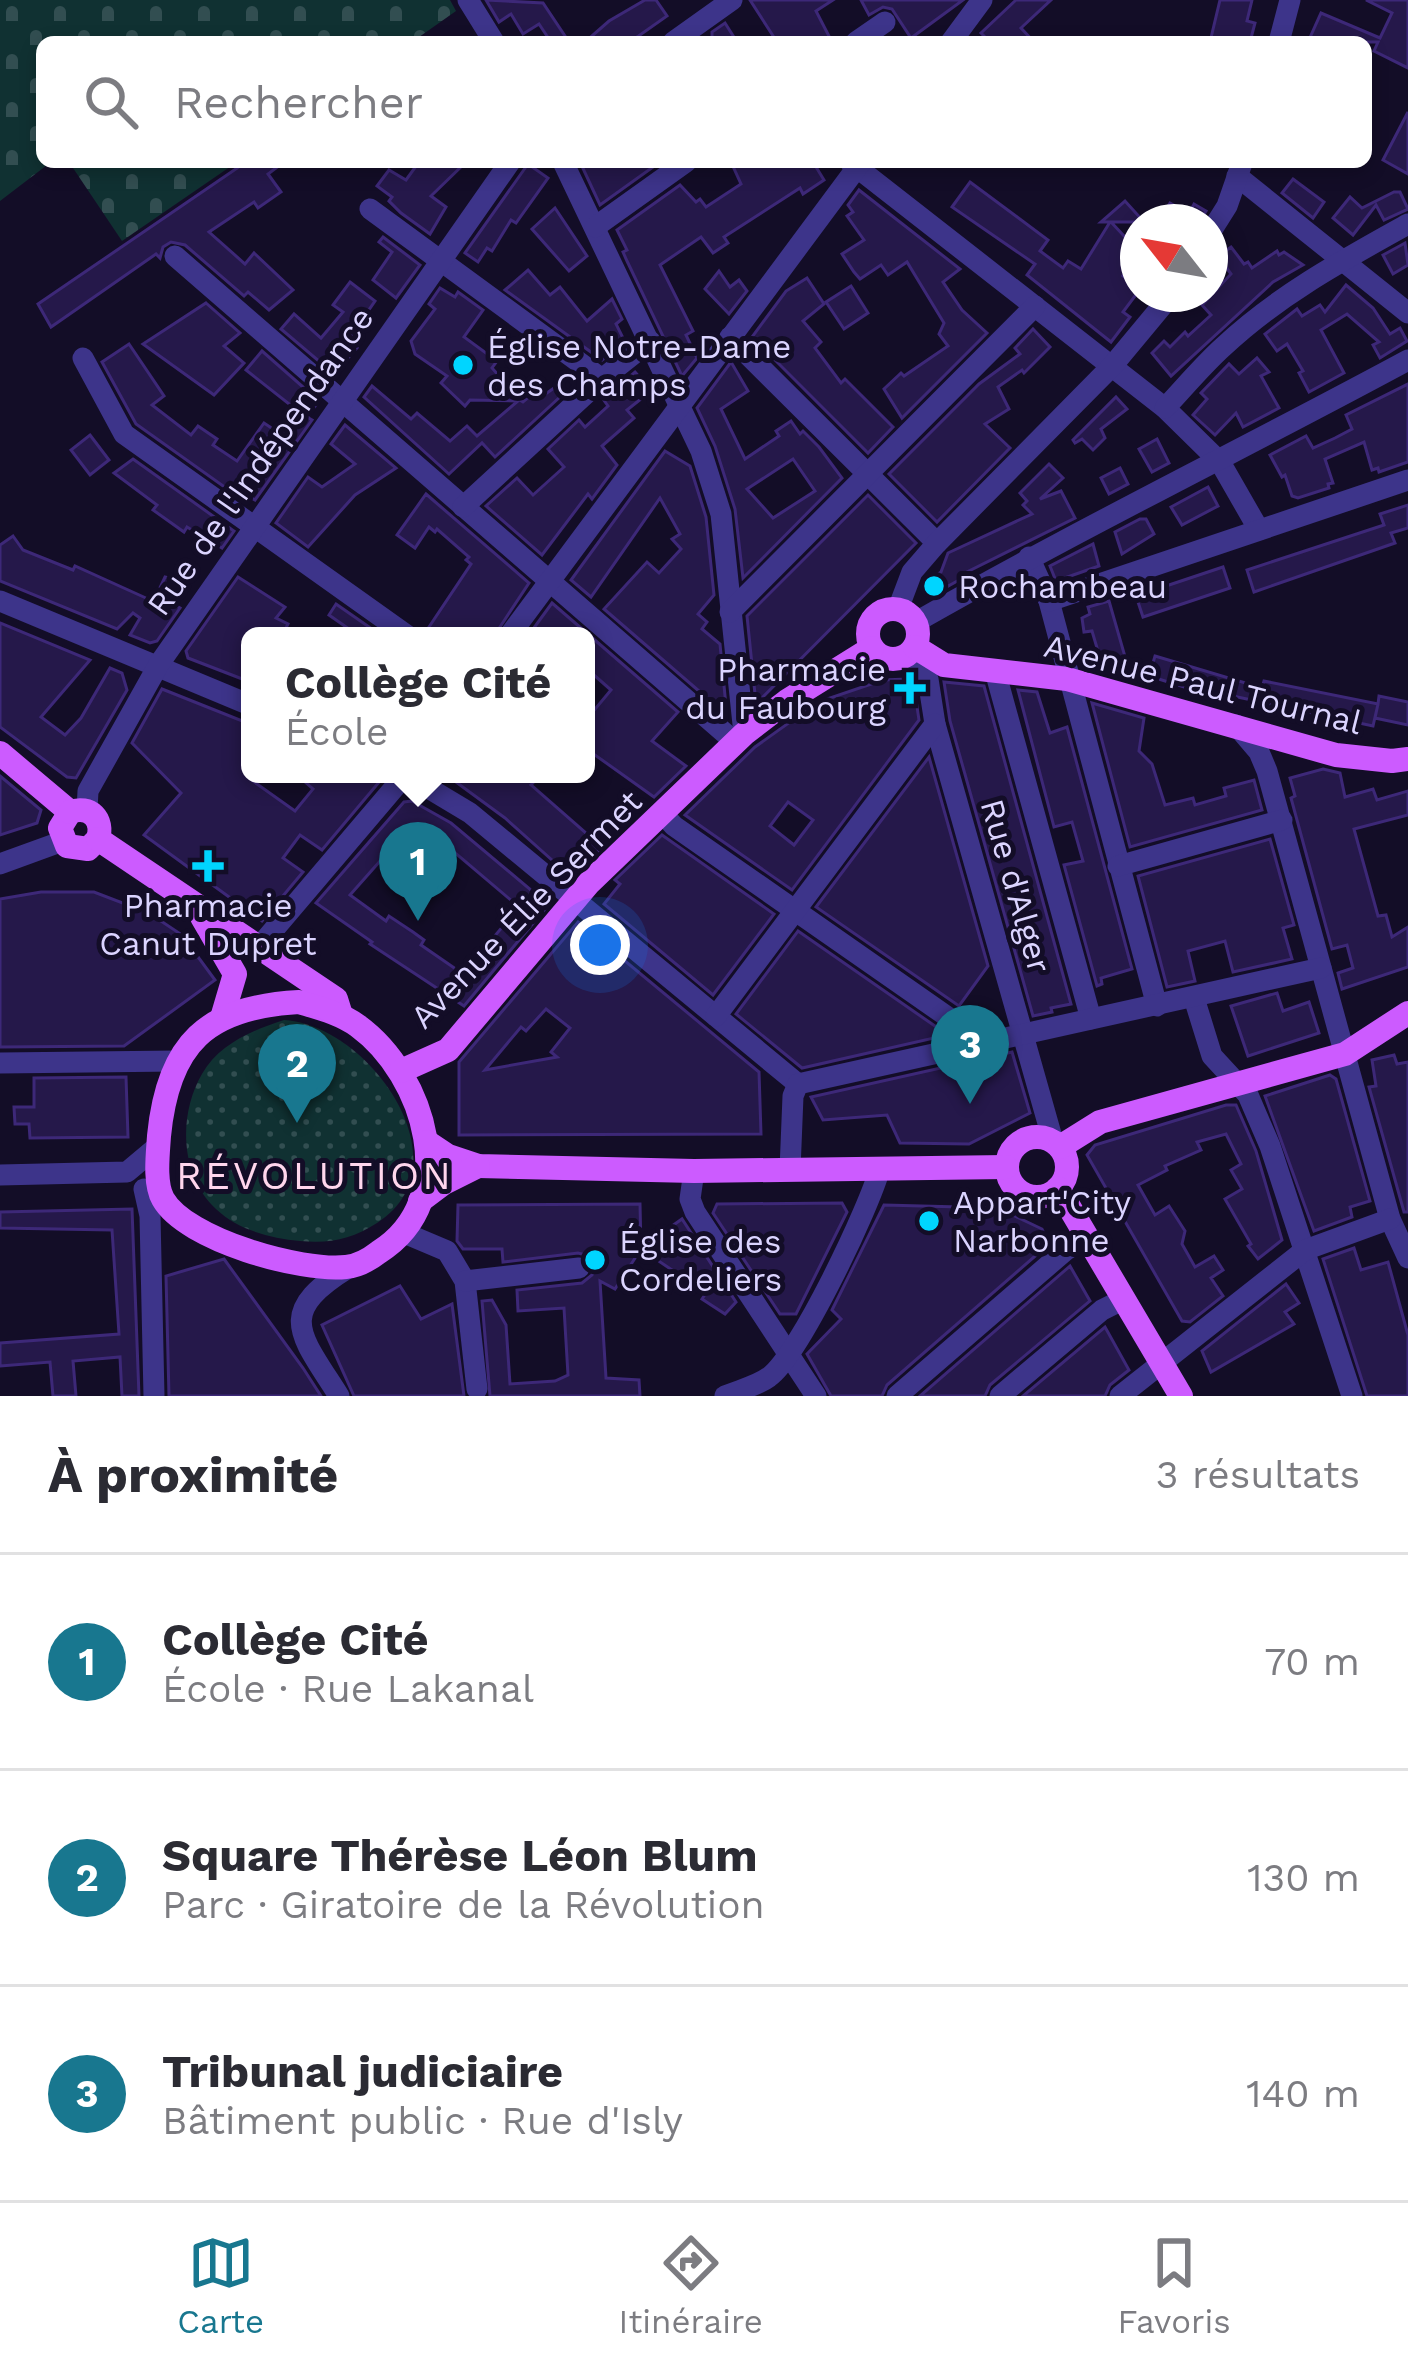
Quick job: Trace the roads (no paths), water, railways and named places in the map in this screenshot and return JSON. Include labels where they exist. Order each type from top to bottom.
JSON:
[{"type":"main road","points":[[740,738],[788,700],[872,648],[870,623],[882,611],[909,633]]},
{"type":"main road","name":"Avenue Paul Tournal","points":[[872,648],[884,657],[909,633],[944,665],[1066,679],[1336,755],[1393,761],[1408,758]]},
{"type":"main road","name":"Avenue Élie Sermet","points":[[401,1071],[448,1050],[575,899],[740,738]]},
{"type":"main road","points":[[0,753],[79,811],[98,819],[98,839]]},
{"type":"main road","points":[[79,811],[61,821],[62,841],[80,850],[98,839]]},
{"type":"main road","points":[[98,839],[336,999],[341,1015]]},
{"type":"main road","points":[[194,905],[235,974],[222,1018]]},
{"type":"main road","points":[[1343,1047],[1408,996]]},
{"type":"main road","points":[[299,1002],[341,1015],[383,1047],[401,1071],[415,1095],[427,1142],[427,1171],[420,1202],[386,1249],[348,1268],[305,1264],[231,1245],[190,1225],[154,1198],[167,1087],[177,1061],[196,1036],[222,1018],[255,1004],[299,1002]]},
{"type":"main road","points":[[1056,1144],[1067,1168],[1058,1188],[1043,1197],[1025,1195],[1012,1184],[1006,1167],[1018,1143],[1036,1137],[1056,1144],[1100,1122],[1240,1085],[1249,1070],[1343,1047],[1408,1013]]},
{"type":"main road","points":[[427,1142],[448,1156],[478,1166],[694,1171],[1006,1167]]},
{"type":"main road","points":[[420,1202],[478,1166]]},
{"type":"main road","points":[[1058,1188],[1181,1396]]},
{"type":"street","points":[[468,0],[490,36]]},
{"type":"street","points":[[688,36],[732,0]]},
{"type":"street","points":[[955,36],[982,0]]},
{"type":"street","points":[[1281,36],[1290,0]]},
{"type":"street","points":[[865,36],[886,22]]},
{"type":"street","name":"Rue de l'Indépendance","points":[[79,811],[159,664],[506,168]]},
{"type":"street","points":[[566,168],[701,451],[721,514],[740,738]]},
{"type":"street","points":[[595,226],[677,168]]},
{"type":"street","points":[[516,627],[853,168]]},
{"type":"street","points":[[861,168],[1165,408],[1220,462],[1259,530]]},
{"type":"street","points":[[1228,204],[1240,169],[1408,313]]},
{"type":"street","points":[[370,208],[602,379]]},
{"type":"street","points":[[1165,408],[1223,346],[1270,308],[1408,224]]},
{"type":"street","points":[[175,256],[463,507],[740,738]]},
{"type":"street","points":[[730,612],[1035,306]]},
{"type":"street","points":[[909,633],[912,572],[1113,365],[1157,312]]},
{"type":"street","points":[[730,337],[937,542]]},
{"type":"street","points":[[463,507],[650,341]]},
{"type":"street","points":[[83,358],[124,434],[395,627]]},
{"type":"street","points":[[909,633],[1029,557],[1220,462],[1408,360]]},
{"type":"street","points":[[1049,601],[1408,480]]},
{"type":"street","points":[[1029,557],[1049,601],[1066,679],[1157,1006]]},
{"type":"street","points":[[0,601],[241,701]]},
{"type":"street","name":"Rue d'Alger","points":[[909,633],[928,679],[935,724],[1056,1144]]},
{"type":"street","points":[[994,670],[1091,1019]]},
{"type":"street","points":[[716,1016],[935,724]]},
{"type":"street","points":[[1235,724],[1259,752],[1282,820],[1390,1219],[1408,1258]]},
{"type":"street","points":[[259,947],[398,783]]},
{"type":"street","points":[[421,783],[470,813],[798,1084]]},
{"type":"street","points":[[663,814],[955,1022],[967,1047]]},
{"type":"street","points":[[1118,866],[1282,820]]},
{"type":"street","points":[[0,864],[62,841]]},
{"type":"street","points":[[798,1084],[1321,968]]},
{"type":"street","points":[[1194,998],[1212,1056],[1240,1085],[1270,1146],[1352,1396]]},
{"type":"street","points":[[0,1063],[177,1061]]},
{"type":"street","points":[[790,1170],[793,1096],[798,1084]]},
{"type":"street","points":[[0,1175],[127,1172],[158,1146]]},
{"type":"street","points":[[725,1396],[769,1378],[790,1355],[872,1200],[880,1168]]},
{"type":"street","points":[[694,1171],[690,1199],[695,1212],[816,1396]]},
{"type":"street","points":[[127,1172],[154,1198],[154,1396]]},
{"type":"street","points":[[1120,1396],[1305,1250],[1390,1219]]},
{"type":"street","points":[[402,1232],[447,1251],[465,1281],[477,1389]]},
{"type":"street","points":[[897,1396],[1066,1250],[1088,1238]]},
{"type":"street","points":[[338,1396],[299,1323],[302,1307],[313,1292],[348,1268]]},
{"type":"street","points":[[465,1281],[579,1268]]},
{"type":"street","points":[[1000,1396],[1102,1310],[1124,1298]]},
{"type":"place","name":"Église Notre-Dame des Champs","points":[[463,365]]},
{"type":"place","name":"Rochambeau","points":[[934,586]]},
{"type":"place","name":"Pharmacie du Faubourg","points":[[910,688]]},
{"type":"place","name":"Pharmacie Canut Dupret","points":[[208,866]]},
{"type":"place","name":"Collège Cité","points":[[418,921]]},
{"type":"place","name":"Tribunal judiciaire","points":[[970,1104]]},
{"type":"place","name":"Square Thérèse Léon Blum","points":[[297,1123]]},
{"type":"place","name":"Appart'City Narbonne","points":[[929,1221]]},
{"type":"place","name":"Église des Cordeliers","points":[[595,1260]]},
{"type":"district","name":"RÉVOLUTION","points":[[315,1175]]}]
